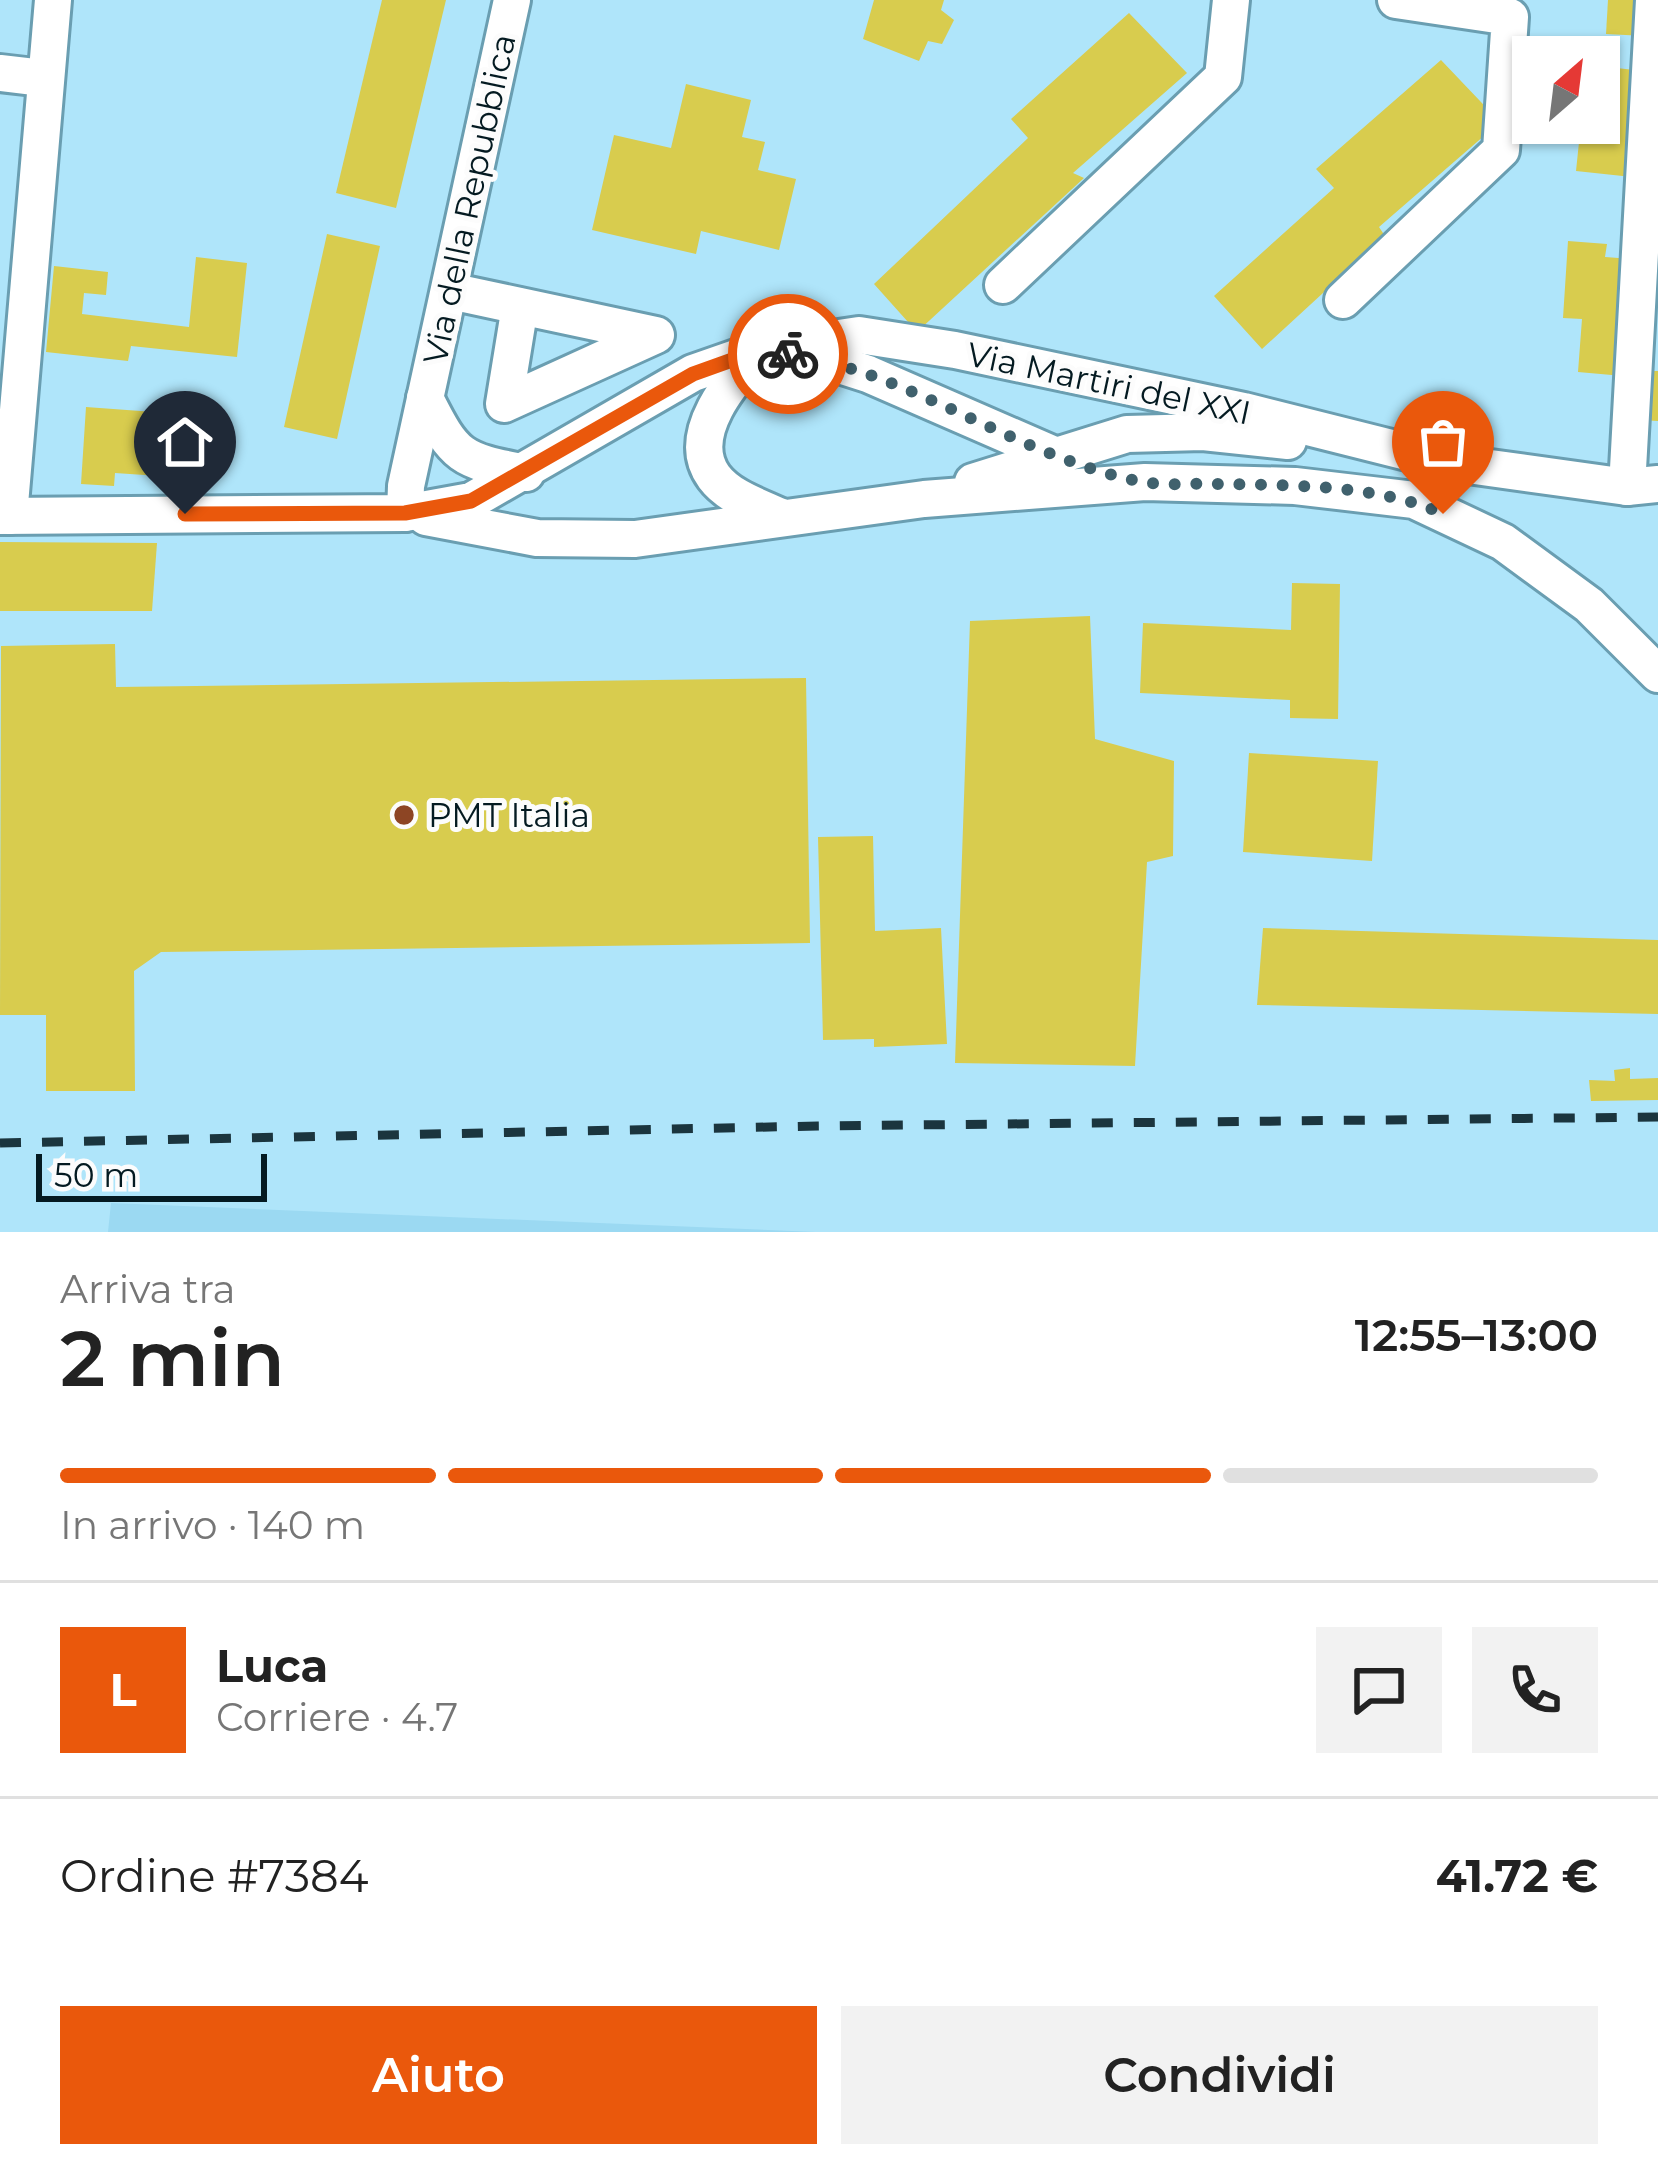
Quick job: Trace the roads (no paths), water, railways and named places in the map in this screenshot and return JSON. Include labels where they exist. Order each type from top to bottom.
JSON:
[{"type":"street","points":[[5,516],[53,0]]},
{"type":"street","name":"Via della Repubblica","points":[[405,513],[406,486],[512,0]]},
{"type":"street","points":[[1004,285],[1223,77],[1231,0]]},
{"type":"street","points":[[1343,301],[1501,150],[1510,17],[1396,0]]},
{"type":"street","points":[[1643,485],[1654,0]]},
{"type":"street","points":[[0,73],[44,78]]},
{"type":"street","points":[[450,291],[520,306]]},
{"type":"street","name":"Via Martiri del XXI","points":[[5,516],[405,513],[471,501],[709,367],[760,350],[859,335],[955,350],[1244,410],[1455,464]]},
{"type":"street","points":[[760,350],[729,384],[711,420],[705,446],[712,475],[739,498],[779,516]]},
{"type":"street","name":"Via Martiri del XXI","points":[[760,350],[818,358],[868,374],[1050,455],[1145,482]]},
{"type":"street","name":"Via della Repubblica","points":[[425,398],[448,445],[476,463],[526,472]]},
{"type":"street","name":"Via Martiri del XXI","points":[[924,499],[1127,434],[1203,432],[1643,485]]},
{"type":"street","points":[[1145,482],[1295,486],[1414,500],[1503,542],[1588,605],[1658,674]]},
{"type":"street","name":"Via Martiri del XXI","points":[[405,513],[537,538],[635,539],[924,499],[1145,482]]},
{"type":"railway","points":[[0,1143],[818,1126],[1658,1117]]},
{"type":"place","name":"PMT Italia","points":[[404,815]]}]
